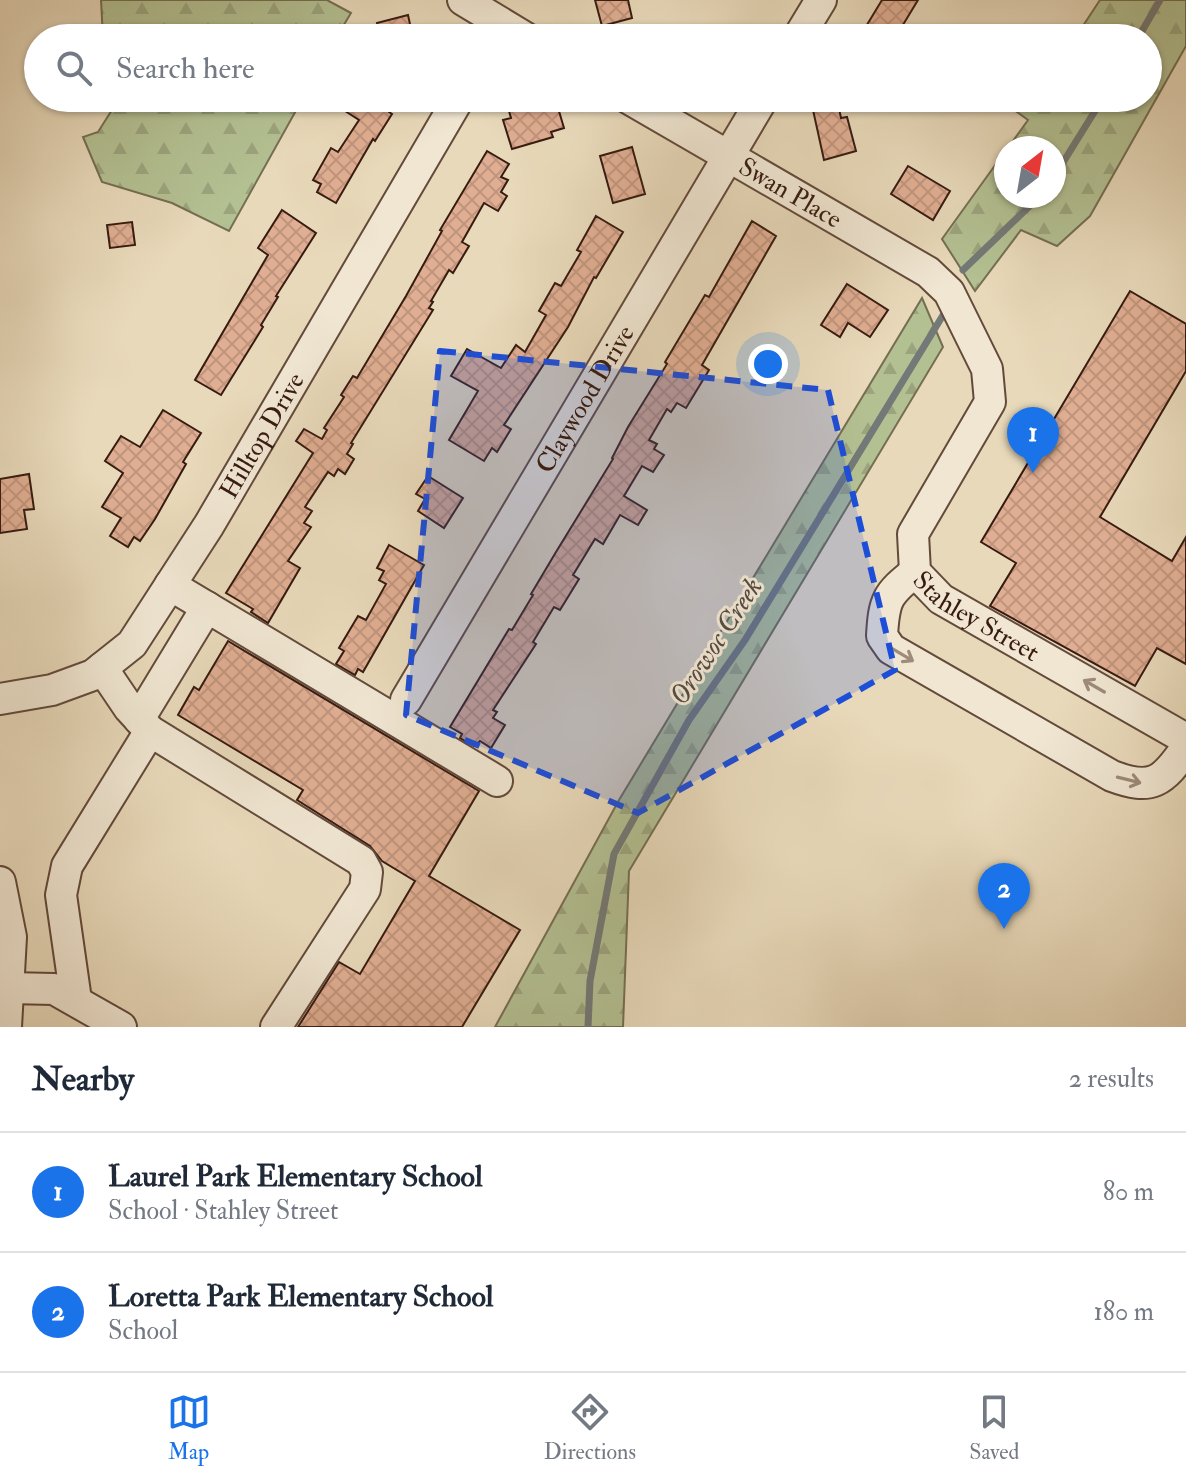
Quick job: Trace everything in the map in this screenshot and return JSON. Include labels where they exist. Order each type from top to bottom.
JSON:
[{"type":"street","points":[[463,0],[508,24]]},
{"type":"street","points":[[806,24],[821,0]]},
{"type":"street","name":"Hilltop Drive","points":[[0,699],[52,690],[93,675],[132,644],[209,525],[451,112]]},
{"type":"street","name":"Swan Place","points":[[652,112],[928,272],[949,292]]},
{"type":"street","name":"Claywood Drive","points":[[406,700],[755,112]]},
{"type":"street","name":"Stahley Street","points":[[949,292],[987,369],[990,402],[913,534],[915,572],[941,599],[1186,739]]},
{"type":"street","points":[[915,572],[891,591],[884,607],[882,636],[891,649],[1112,776],[1135,784],[1152,783],[1174,766],[1186,748]]},
{"type":"street","points":[[170,585],[497,781]]},
{"type":"street","points":[[76,1000],[61,895],[67,866],[207,607]]},
{"type":"street","points":[[102,668],[145,725],[361,861],[367,872],[365,889],[276,1027]]},
{"type":"street","points":[[0,882],[11,937],[6,1027]]},
{"type":"street","points":[[8,988],[54,989],[121,1027]]},
{"type":"highlighted area","points":[[440,351],[828,390],[895,670],[638,813],[406,715]]},
{"type":"green space","points":[[101,0],[327,0],[351,13],[344,24],[102,24]]},
{"type":"green space","points":[[1100,0],[1186,0],[1186,46],[1162,88],[1162,24],[1084,24]]},
{"type":"green space","points":[[111,112],[295,112],[229,231],[172,203],[102,182],[83,137],[98,132]]},
{"type":"green space","points":[[1017,112],[1149,112],[1090,216],[1057,246],[1021,230],[975,291],[942,239],[994,167],[994,208],[1066,208],[1066,136],[1017,136],[1028,120]]},
{"type":"green space","points":[[922,298],[943,347],[629,871],[623,1027],[495,1027],[619,800]]},
{"type":"building","points":[[595,0],[628,0],[632,18],[601,24]]},
{"type":"building","points":[[882,0],[918,0],[903,24],[867,24]]},
{"type":"building","points":[[408,15],[410,24],[377,24]]},
{"type":"building","points":[[347,112],[392,114],[375,141],[373,139],[336,203],[317,192],[321,184],[313,180],[331,148],[338,152],[359,120]]},
{"type":"building","points":[[509,112],[559,112],[564,128],[551,132],[553,137],[512,149],[503,120],[511,118]]},
{"type":"building","points":[[813,112],[840,112],[841,118],[847,117],[856,151],[824,160]]},
{"type":"building","points":[[632,147],[645,194],[613,203],[600,156]]},
{"type":"building","points":[[487,151],[509,164],[501,177],[508,180],[501,192],[507,196],[498,211],[484,203],[462,242],[469,246],[453,273],[449,270],[431,301],[429,308],[433,310],[351,443],[347,454],[354,459],[345,474],[338,469],[334,476],[328,472],[305,507],[312,511],[304,523],[311,527],[288,561],[300,568],[268,623],[251,612],[253,609],[226,593],[313,453],[296,441],[304,429],[322,439],[327,430],[324,428],[344,397],[341,395],[353,376],[357,378]]},
{"type":"building","points":[[908,166],[950,191],[933,220],[891,194]]},
{"type":"building","points":[[282,210],[316,233],[276,296],[261,325],[263,327],[221,395],[195,380],[268,255],[258,248]]},
{"type":"building","points":[[596,216],[623,232],[594,277],[568,327],[504,425],[511,429],[497,452],[492,448],[484,461],[449,440],[478,391],[451,376],[467,349],[501,368],[516,345],[525,352],[546,315],[539,311],[555,283],[561,286],[581,252],[577,250]]},
{"type":"building","points":[[752,221],[776,236],[702,365],[709,370],[686,408],[677,403],[671,412],[667,409],[649,440],[657,444],[654,449],[664,455],[653,472],[642,466],[624,496],[647,510],[638,525],[620,515],[603,544],[595,539],[573,575],[579,579],[560,610],[554,607],[533,642],[536,644],[493,710],[497,712],[493,718],[505,725],[491,748],[480,741],[474,746],[460,738],[462,734],[450,727],[533,595],[667,364],[665,362],[705,295],[709,297]]},
{"type":"building","points":[[132,222],[135,245],[110,248],[107,225]]},
{"type":"building","points":[[847,284],[888,310],[870,337],[848,323],[840,337],[821,325]]},
{"type":"building","points":[[1130,291],[1186,324],[1186,371],[1100,517],[1172,561],[1186,537],[1186,664],[1157,648],[1135,686],[990,606],[1016,563],[981,542]]},
{"type":"building","points":[[163,410],[201,433],[155,519],[140,541],[134,537],[128,547],[110,536],[121,518],[102,507],[123,473],[105,461],[121,436],[140,447]]},
{"type":"building","points":[[29,474],[34,509],[24,510],[27,529],[0,533],[0,479]]},
{"type":"building","points":[[428,476],[463,498],[444,528],[418,511],[425,499],[416,494]]},
{"type":"building","points":[[389,545],[424,565],[363,672],[358,669],[355,675],[336,664],[344,651],[339,648],[358,616],[366,620],[386,584],[379,580],[384,571],[377,568]]},
{"type":"building","points":[[228,641],[479,791],[429,876],[520,930],[462,1027],[298,1027],[339,962],[360,974],[415,881],[382,861],[370,846],[297,800],[303,790],[178,715],[194,687],[199,690]]},
{"type":"waterway","name":"Orowoc Creek","points":[[1146,24],[1160,0]]},
{"type":"waterway","name":"Orowoc Creek","points":[[1066,158],[1094,112]]},
{"type":"waterway","name":"Orowoc Creek","points":[[963,270],[1028,208]]},
{"type":"waterway","name":"Orowoc Creek","points":[[588,1027],[590,981],[614,854],[689,720],[745,640],[948,307]]},
{"type":"place","name":"Laurel Park Elementary School","points":[[1033,473]]},
{"type":"place","name":"Loretta Park Elementary School","points":[[1004,929]]}]
